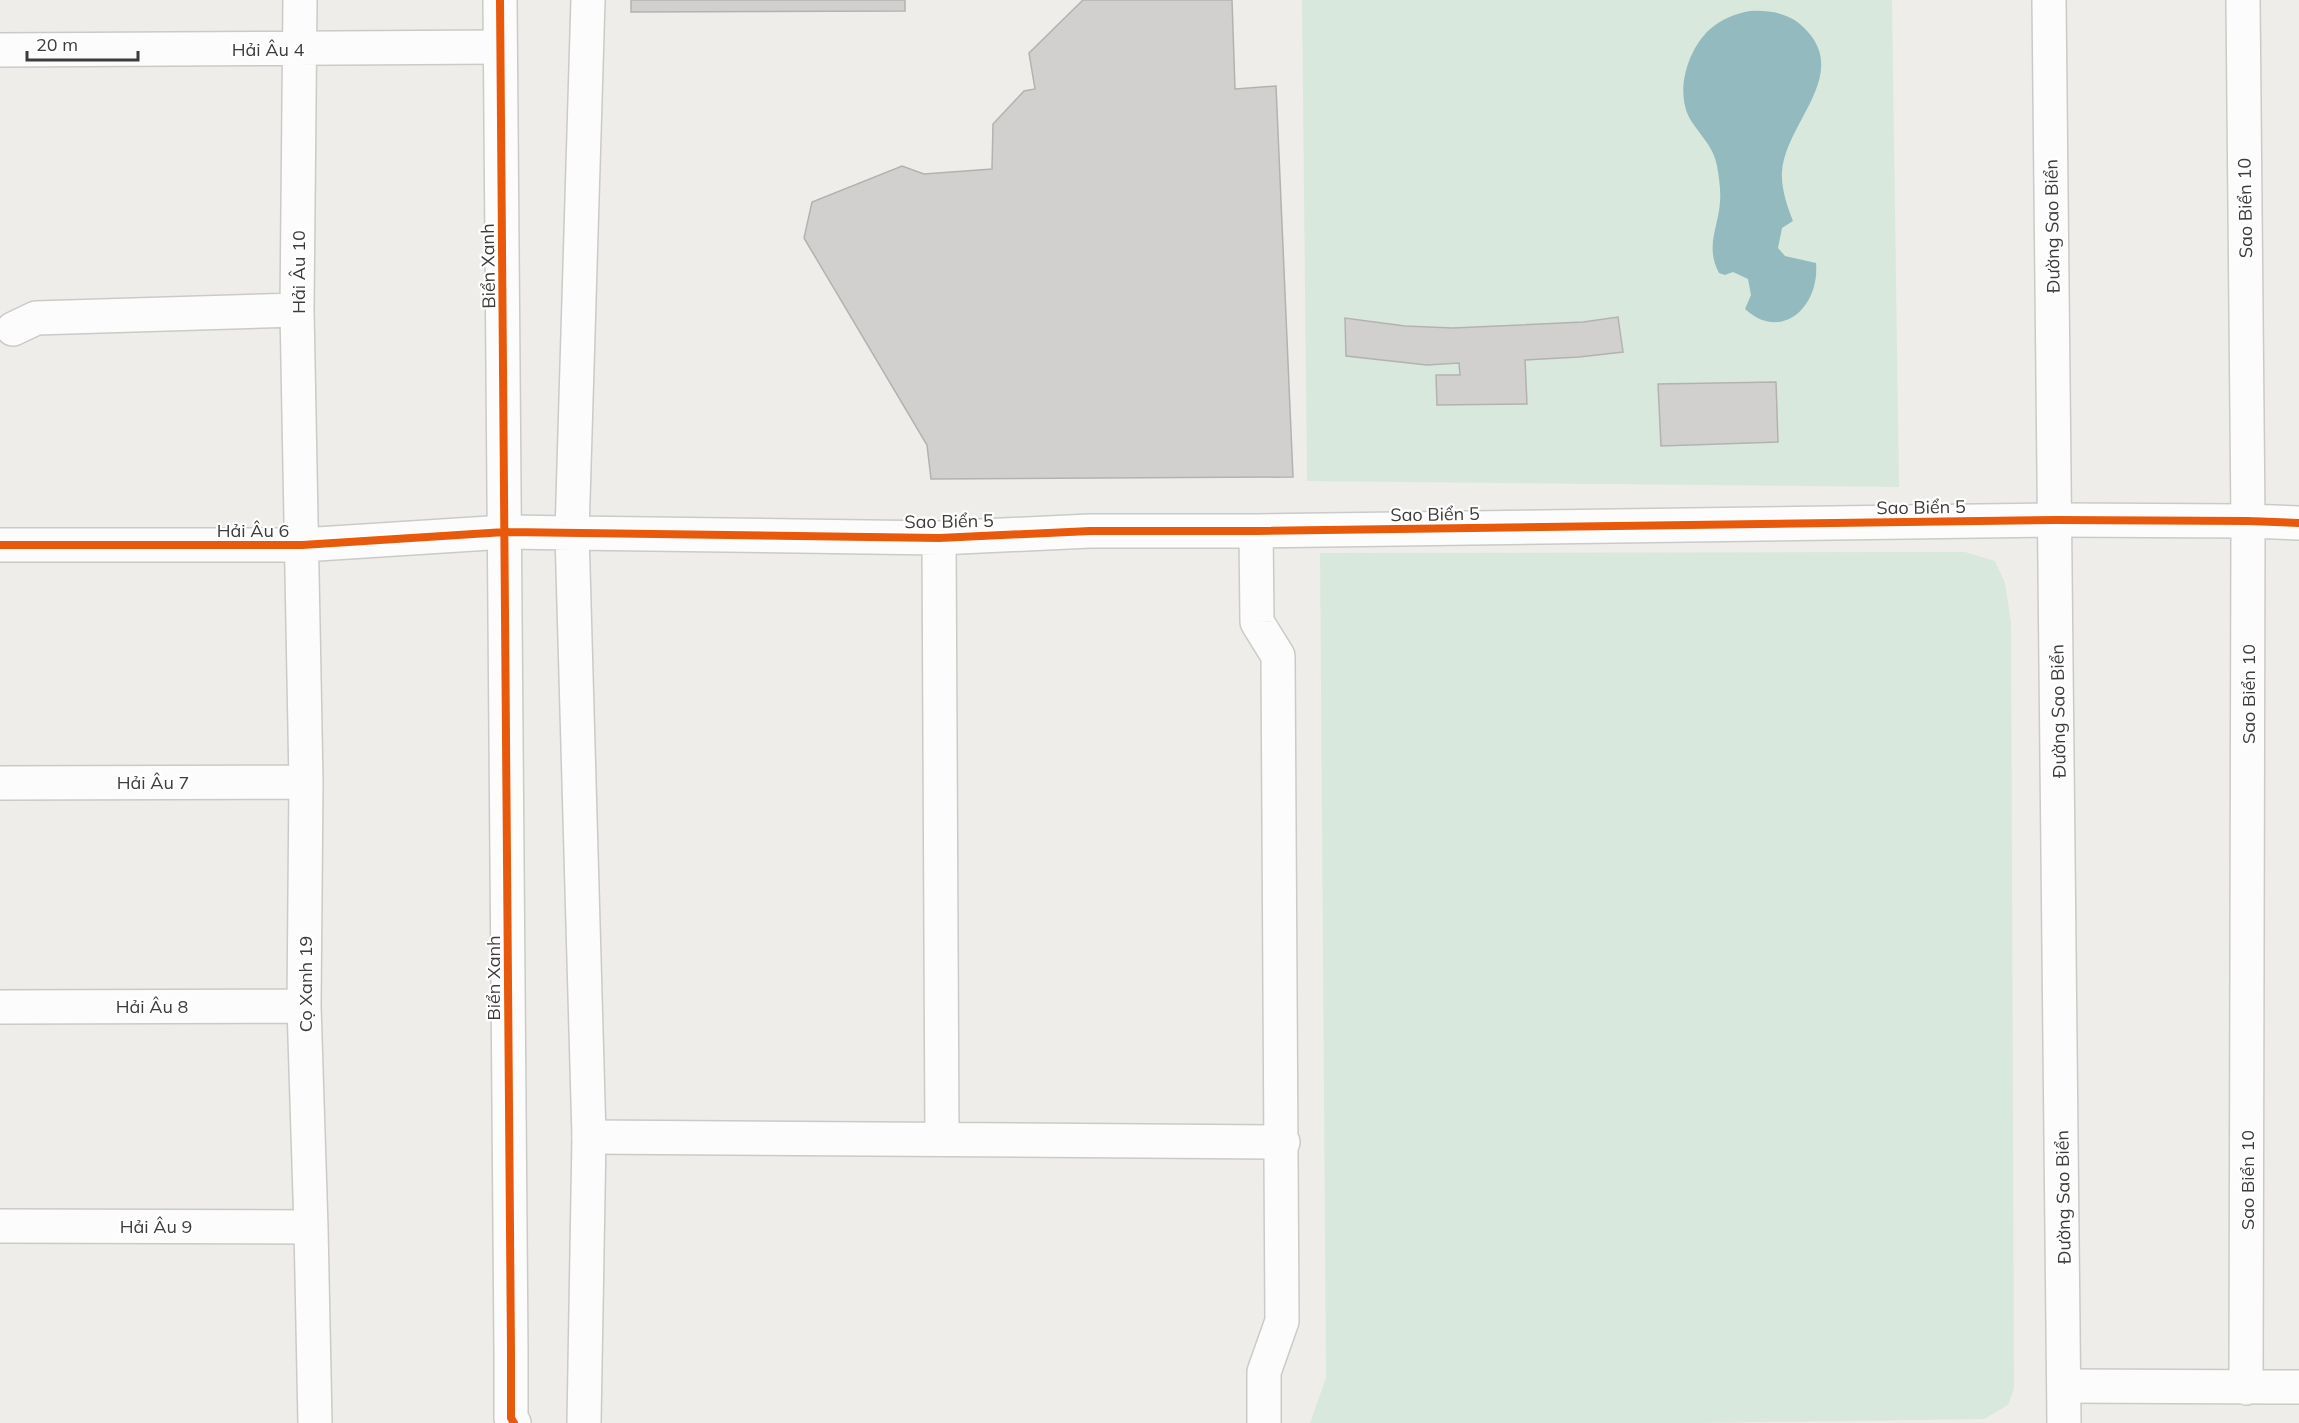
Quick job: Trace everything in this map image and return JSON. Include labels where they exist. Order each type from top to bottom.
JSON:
[{"type":"street","name":"Hải Âu 10","points":[[300,0],[297,310],[302,545]]},
{"type":"street","name":"Biển Xanh","points":[[500,0],[511,1352],[514,1423]]},
{"type":"street","points":[[584,1423],[589,1137],[573,533],[588,0]]},
{"type":"street","name":"Đường Sao Biển","points":[[2049,0],[2064,1423]]},
{"type":"street","name":"Sao Biển 10","points":[[2243,0],[2248,521],[2246,1388]]},
{"type":"street","name":"Hải Âu 4","points":[[0,50],[500,48]]},
{"type":"street","points":[[13,329],[36,318],[297,310]]},
{"type":"street","name":"Sao Biển 5","points":[[573,533],[939,538],[1090,531],[1256,531],[2056,520],[2299,523]]},
{"type":"street","points":[[1256,531],[1257,622],[1278,656],[1283,1142],[1282,1320],[1264,1372],[1264,1423]]},
{"type":"street","points":[[505,532],[573,533]]},
{"type":"street","name":"Hải Âu 6","points":[[0,545],[302,545],[505,532]]},
{"type":"street","points":[[939,538],[942,1139]]},
{"type":"street","name":"Cọ Xanh 19","points":[[302,545],[306,782],[304,1006],[315,1423]]},
{"type":"street","name":"Hải Âu 7","points":[[0,783],[306,782]]},
{"type":"street","name":"Hải Âu 8","points":[[0,1007],[304,1006]]},
{"type":"street","points":[[589,1137],[1283,1142]]},
{"type":"street","name":"Hải Âu 9","points":[[0,1226],[311,1227]]},
{"type":"street","points":[[2065,1386],[2299,1388]]},
{"type":"green space","points":[[1302,0],[1892,0],[1899,487],[1307,481]]},
{"type":"green space","points":[[1965,552],[1995,561],[2005,583],[2011,623],[2014,1389],[2008,1405],[1984,1419],[1698,1423],[1310,1423],[1326,1378],[1320,553]]},
{"type":"water","points":[[1750,11],[1775,12],[1796,21],[1808,32],[1818,49],[1821,66],[1811,101],[1786,154],[1782,184],[1793,221],[1782,228],[1778,248],[1785,256],[1816,263],[1816,279],[1805,305],[1796,315],[1785,321],[1772,322],[1759,319],[1745,309],[1751,295],[1748,279],[1733,272],[1725,275],[1719,273],[1713,254],[1720,198],[1717,166],[1710,147],[1690,119],[1684,97],[1689,60],[1701,39],[1713,26],[1723,20]]},
{"type":"building","points":[[631,0],[905,0],[905,11],[631,12]]},
{"type":"building","points":[[1083,0],[1232,0],[1235,89],[1276,86],[1293,477],[931,479],[927,445],[804,238],[812,202],[902,166],[924,174],[992,169],[993,124],[1024,91],[1035,89],[1029,53]]},
{"type":"building","points":[[1618,317],[1623,352],[1525,360],[1527,404],[1437,405],[1436,375],[1460,375],[1459,363],[1427,365],[1346,356],[1345,318],[1405,326],[1453,328],[1583,322]]},
{"type":"building","points":[[1776,382],[1778,442],[1661,446],[1658,384]]},
{"type":"cycle path","points":[[500,0],[511,1418],[514,1423]]},
{"type":"cycle path","points":[[0,545],[302,545],[505,532],[939,538],[1090,531],[1256,531],[2056,520],[2299,523]]}]
